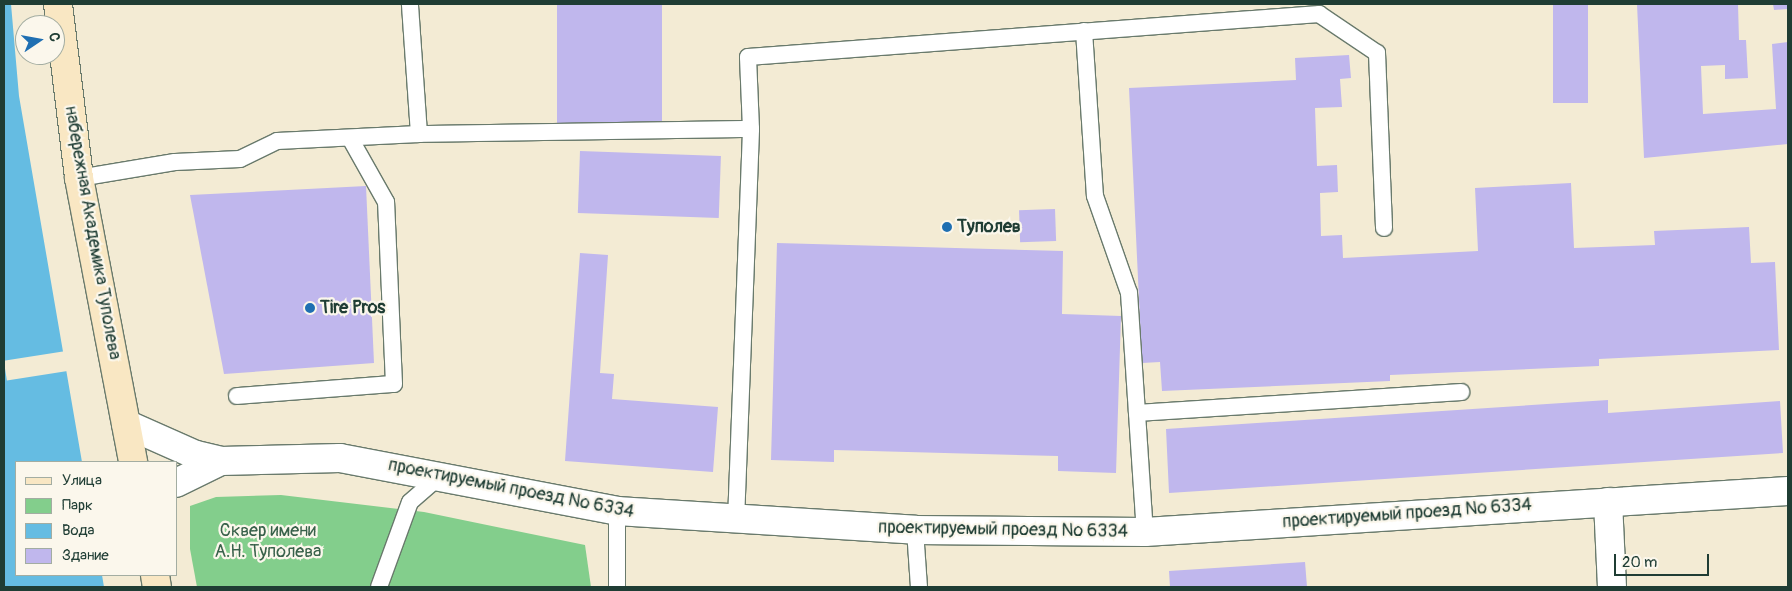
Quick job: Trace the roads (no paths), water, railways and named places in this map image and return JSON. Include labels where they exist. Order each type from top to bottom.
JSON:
[{"type":"main road","name":"набережная Академика Туполева","points":[[58,4],[79,178],[134,461]]},
{"type":"street","name":"проектируемый проезд № 6334","points":[[126,424],[196,455],[222,461],[340,458],[617,511],[736,521],[914,530],[1145,532],[1788,491]]},
{"type":"street","name":"проектируемый проезд № 6334","points":[[178,482],[222,461]]},
{"type":"street","points":[[1608,502],[1612,587]]},
{"type":"lane","points":[[410,4],[419,134]]},
{"type":"lane","points":[[736,521],[751,129],[748,57],[1318,14],[1377,54],[1384,228]]},
{"type":"lane","points":[[1084,31],[1095,196],[1129,293],[1145,532]]},
{"type":"lane","points":[[79,178],[175,162],[240,158],[277,141],[419,134],[751,129]]},
{"type":"lane","points":[[237,396],[394,384],[386,202],[350,138]]},
{"type":"lane","points":[[1137,413],[1460,392]]},
{"type":"lane","points":[[379,587],[410,502],[440,476]]},
{"type":"lane","points":[[617,511],[617,587]]},
{"type":"lane","points":[[914,530],[919,587]]},
{"type":"water","points":[[4,4],[11,4],[19,96],[82,461],[15,461],[15,576],[102,576],[104,587],[4,587]]},
{"type":"place","name":"Туполев","points":[[947,227]]},
{"type":"place","name":"Tire Pros","points":[[310,308]]},
{"type":"park label","name":"Сквер имени А.Н. Туполева","points":[[268,542]]}]
